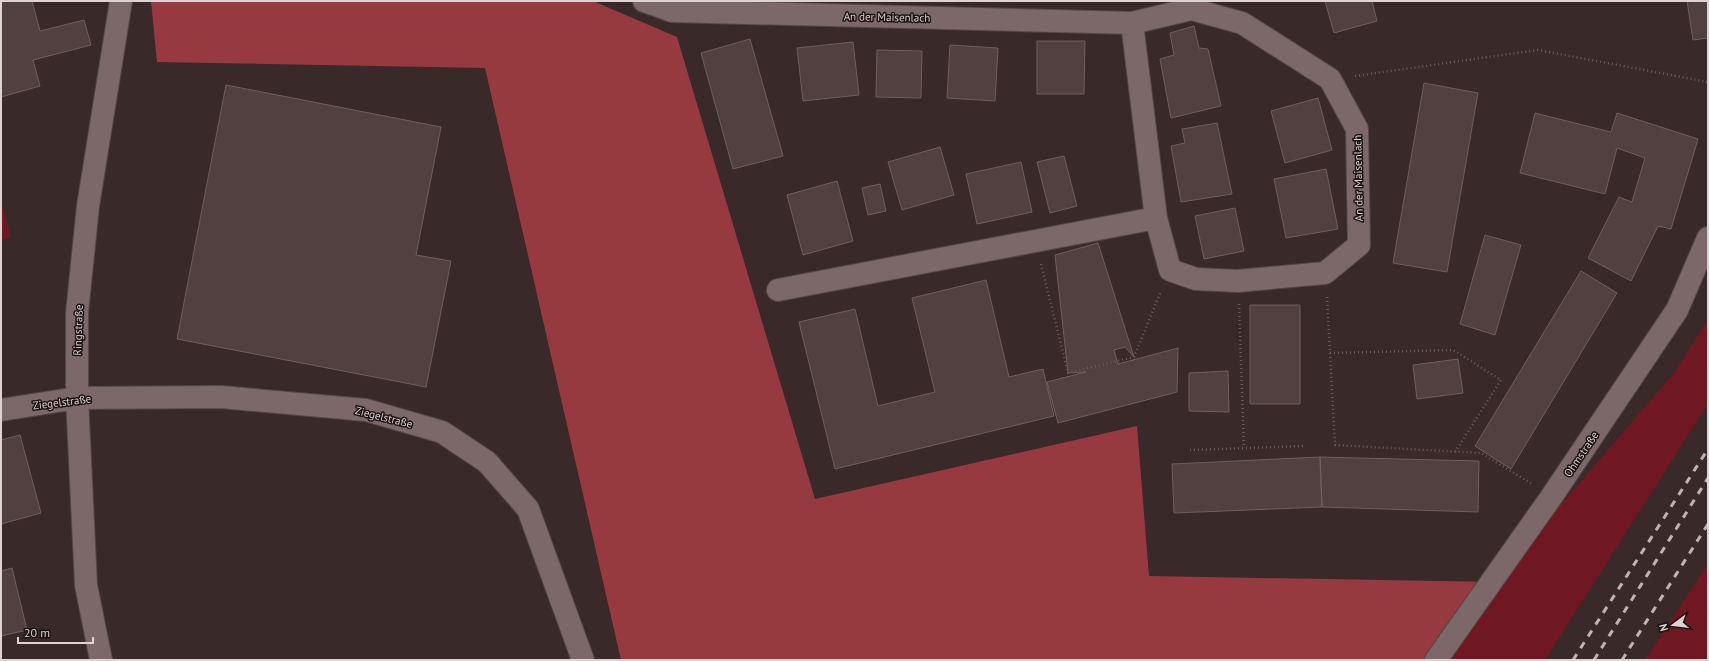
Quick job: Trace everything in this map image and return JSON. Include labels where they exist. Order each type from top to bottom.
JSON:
[{"type":"street","name":"Ringstraße","points":[[101,660],[86,585],[76,398],[77,313],[88,206],[121,1]]},
{"type":"street","name":"An der Maisenlach","points":[[644,1],[672,11],[1132,23],[1191,9],[1242,23],[1330,79],[1357,129],[1359,245],[1325,273]]},
{"type":"street","points":[[1132,23],[1156,218],[1170,270],[1196,280],[1238,281],[1325,273]]},
{"type":"street","points":[[778,290],[1156,218]]},
{"type":"street","name":"Ohmstraße","points":[[1436,660],[1552,496],[1677,310],[1708,238]]},
{"type":"street","name":"Ziegelstraße","points":[[1,410],[76,398],[221,397],[366,410],[442,432],[487,462],[528,509],[583,660]]},
{"type":"path","points":[[1330,79],[1538,50],[1708,82]]},
{"type":"path","points":[[1036,242],[1068,373],[1134,357],[1170,270]]},
{"type":"path","points":[[1325,273],[1335,445],[1481,453],[1552,496]]},
{"type":"path","points":[[1238,281],[1244,448]]},
{"type":"path","points":[[1330,353],[1453,350],[1501,380],[1455,452]]},
{"type":"path","points":[[1190,450],[1304,446]]},
{"type":"shaded area","points":[[151,1],[593,1],[677,37],[815,499],[1137,426],[1149,576],[1494,582],[1438,660],[621,660],[485,68],[157,62]]},
{"type":"shaded area","points":[[1,199],[11,237],[1,240]]},
{"type":"shaded area","points":[[1708,319],[1708,404],[1545,660],[1438,660],[1494,582],[1674,373]]},
{"type":"shaded area","points":[[1708,564],[1708,660],[1645,660]]},
{"type":"building","points":[[1,1],[32,1],[40,31],[84,20],[91,45],[33,60],[40,86],[1,97]]},
{"type":"building","points":[[1325,1],[1372,1],[1377,21],[1334,33]]},
{"type":"building","points":[[1687,1],[1708,1],[1708,38],[1693,40]]},
{"type":"building","points":[[1194,26],[1199,48],[1208,49],[1221,106],[1171,118],[1160,59],[1174,55],[1170,33]]},
{"type":"building","points":[[750,39],[783,156],[733,169],[701,53]]},
{"type":"building","points":[[1037,41],[1085,41],[1084,94],[1037,94]]},
{"type":"building","points":[[853,42],[859,95],[803,101],[797,48]]},
{"type":"building","points":[[950,45],[998,48],[995,101],[947,98]]},
{"type":"building","points":[[877,50],[922,51],[921,98],[876,97]]},
{"type":"building","points":[[1424,83],[1478,93],[1447,272],[1393,263]]},
{"type":"building","points":[[226,85],[441,127],[416,255],[451,261],[426,387],[177,339]]},
{"type":"building","points":[[1318,98],[1332,150],[1285,163],[1271,111]]},
{"type":"building","points":[[1535,113],[1611,132],[1617,113],[1698,139],[1671,229],[1658,226],[1631,281],[1588,258],[1619,197],[1632,202],[1645,158],[1617,148],[1605,194],[1520,173]]},
{"type":"building","points":[[1217,123],[1232,194],[1181,202],[1171,146],[1185,143],[1182,129]]},
{"type":"building","points":[[940,147],[954,195],[902,210],[888,162]]},
{"type":"building","points":[[1064,156],[1077,206],[1050,213],[1037,162]]},
{"type":"building","points":[[1021,162],[1032,212],[977,224],[966,174]]},
{"type":"building","points":[[1326,169],[1338,229],[1286,238],[1274,179]]},
{"type":"building","points":[[837,181],[853,241],[803,255],[787,195]]},
{"type":"building","points":[[880,184],[886,211],[868,215],[862,188]]},
{"type":"building","points":[[1235,208],[1244,251],[1204,259],[1195,216]]},
{"type":"building","points":[[1485,235],[1521,245],[1495,335],[1460,324]]},
{"type":"building","points":[[1098,243],[1134,357],[1125,347],[1114,350],[1118,364],[1178,348],[1177,392],[1058,423],[1047,382],[1086,372],[1068,373],[1055,255]]},
{"type":"building","points":[[1581,271],[1617,293],[1511,469],[1475,446]]},
{"type":"building","points":[[986,280],[1009,377],[1043,369],[1054,416],[835,469],[799,322],[855,309],[878,406],[935,392],[912,298]]},
{"type":"building","points":[[1250,305],[1300,305],[1300,404],[1250,404]]},
{"type":"building","points":[[1458,359],[1463,393],[1417,399],[1413,365]]},
{"type":"building","points":[[1228,371],[1229,412],[1189,411],[1189,373]]},
{"type":"building","points":[[20,435],[41,513],[1,524],[1,440]]},
{"type":"building","points":[[1320,457],[1322,507],[1174,513],[1172,464]]},
{"type":"building","points":[[1320,457],[1479,461],[1478,512],[1322,507]]},
{"type":"building","points":[[12,568],[27,630],[1,636],[1,571]]},
{"type":"railway","points":[[1573,660],[1708,449]]},
{"type":"railway","points":[[1594,660],[1708,478]]},
{"type":"railway","points":[[1622,660],[1708,524]]}]
